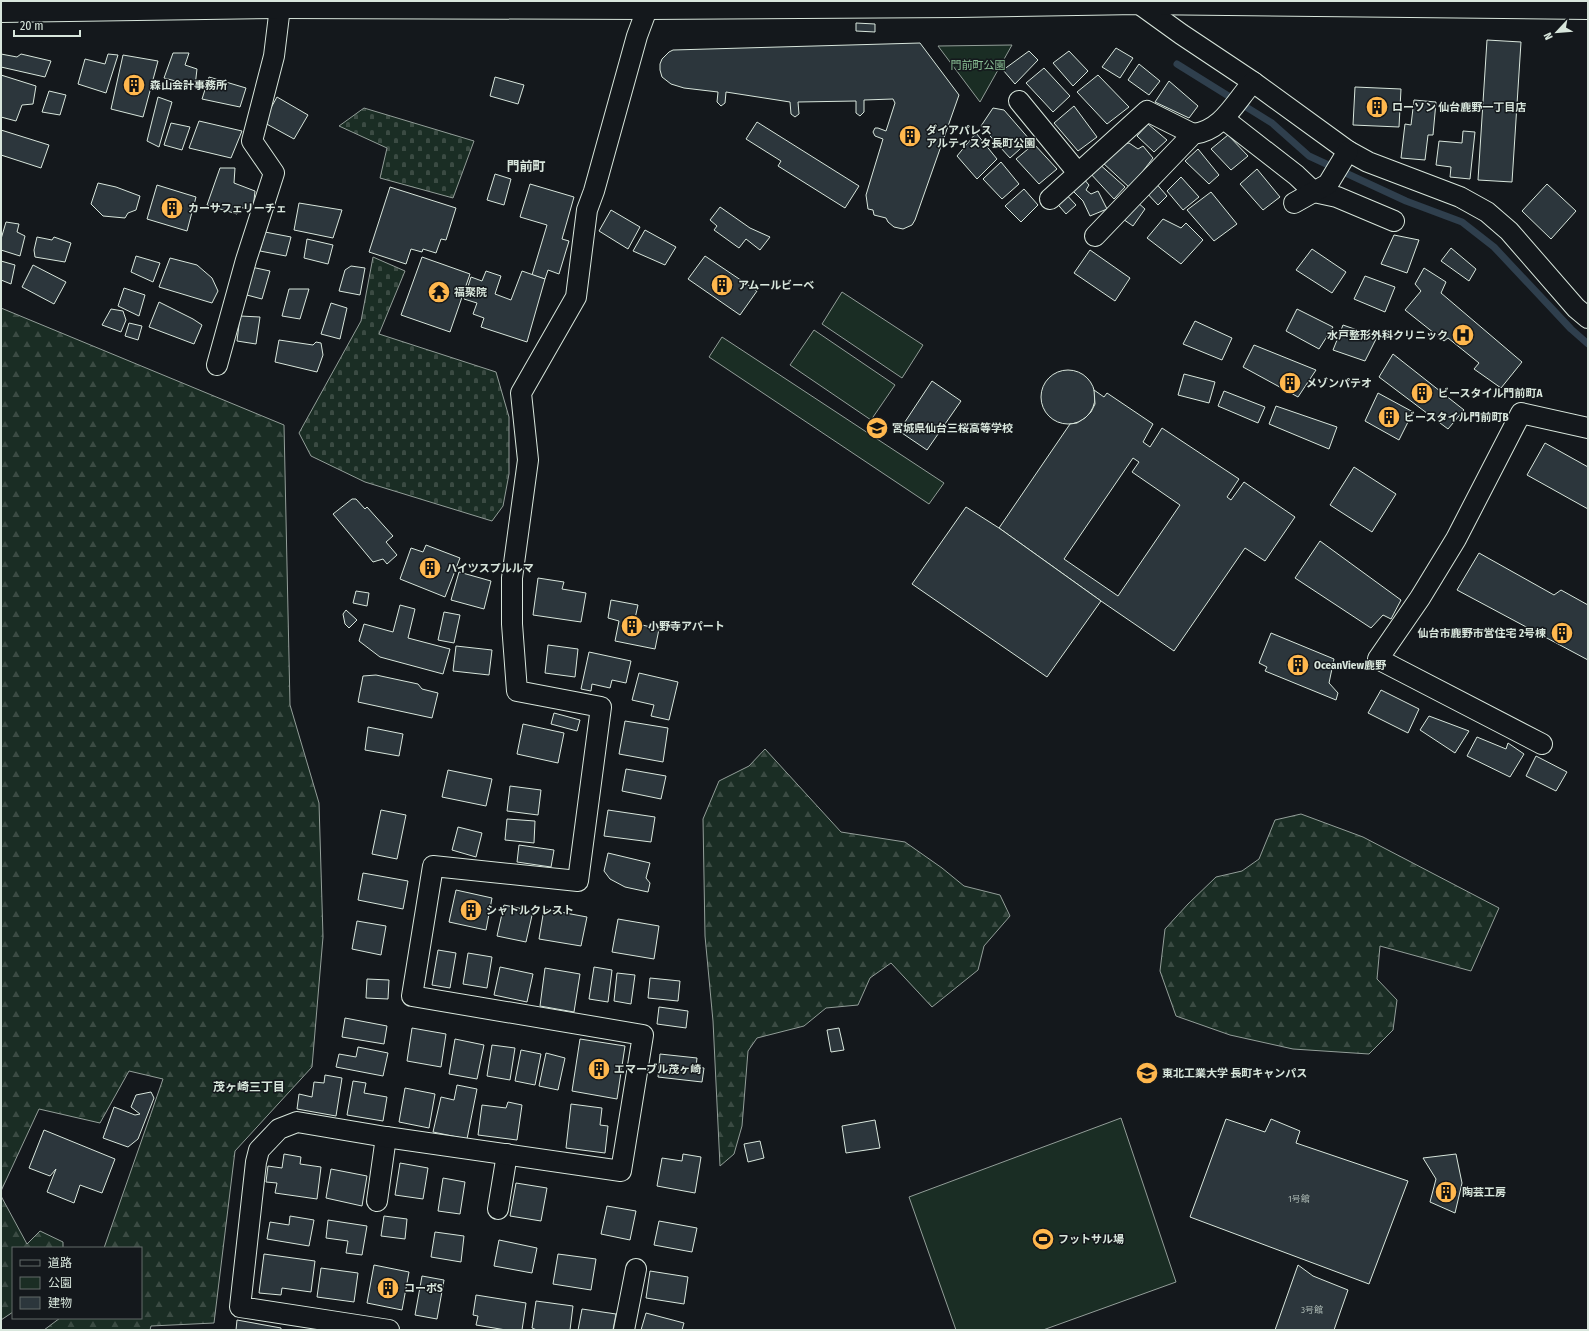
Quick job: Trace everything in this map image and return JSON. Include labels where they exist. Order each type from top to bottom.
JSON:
[{"type":"highway","points":[[1,11],[649,4],[958,6],[1138,2],[1588,8]]},
{"type":"street","points":[[1138,2],[1181,34],[1248,88],[1347,154],[1460,197],[1487,212],[1510,231],[1576,308],[1588,318]]},
{"type":"street","points":[[389,1330],[240,1308],[256,1162],[259,1150],[279,1129],[297,1122],[386,1137],[621,1171],[643,1035],[412,996],[433,866],[578,881],[601,707],[517,691],[512,624],[512,578],[528,460],[521,393],[576,297],[587,210],[638,36],[649,4]]},
{"type":"street","points":[[217,365],[246,260],[274,173],[252,141],[274,56],[280,7]]},
{"type":"street","points":[[1050,199],[1147,111],[1193,134],[1204,133],[1227,116],[1248,88]]},
{"type":"street","points":[[1019,101],[1078,173]]},
{"type":"street","points":[[1227,116],[1296,175],[1337,197],[1394,222]]},
{"type":"street","points":[[1095,236],[1193,134]]},
{"type":"street","points":[[1294,203],[1321,188],[1347,154]]},
{"type":"street","points":[[1542,744],[1378,659],[1420,598],[1456,539],[1521,413],[1588,428]]},
{"type":"street","points":[[377,1201],[386,1137]]},
{"type":"street","points":[[498,1209],[507,1154]]},
{"type":"street","points":[[624,1330],[636,1269]]},
{"type":"green space","name":"門前町公園","points":[[1012,45],[980,102],[938,46]]},
{"type":"green space","points":[[364,108],[474,141],[453,198],[380,178],[387,148],[339,126]]},
{"type":"green space","points":[[373,257],[405,271],[379,334],[496,372],[509,417],[509,474],[503,506],[492,521],[365,482],[311,456],[299,433],[361,321]]},
{"type":"green space","points":[[842,292],[923,345],[902,378],[822,324]]},
{"type":"green space","points":[[1,308],[284,425],[290,705],[319,803],[323,937],[312,1067],[235,1151],[214,1323],[151,1326],[150,1330],[44,1330],[59,1319],[142,1319],[142,1247],[104,1247],[163,1079],[129,1071],[100,1123],[39,1109],[1,1191]]},
{"type":"green space","points":[[814,330],[895,385],[871,420],[790,365]]},
{"type":"green space","points":[[722,337],[944,483],[929,504],[709,357]]},
{"type":"green space","points":[[765,749],[841,832],[905,842],[942,868],[964,886],[1000,895],[1010,916],[984,946],[978,970],[932,1007],[891,963],[870,978],[858,1005],[826,1008],[804,1026],[757,1038],[748,1051],[742,1126],[734,1154],[720,1166],[713,1021],[705,936],[703,819],[719,781],[749,766]]},
{"type":"green space","points":[[1301,814],[1363,837],[1499,908],[1471,971],[1380,946],[1377,979],[1397,1000],[1393,1030],[1369,1054],[1293,1049],[1230,1035],[1176,1016],[1160,971],[1165,929],[1216,877],[1242,871],[1259,859],[1275,820]]},
{"type":"green space","name":"フットサル場","points":[[1121,1118],[1176,1282],[1043,1330],[956,1330],[909,1197]]},
{"type":"green space","points":[[1,1196],[27,1244],[40,1231],[63,1242],[63,1247],[12,1247],[12,1313],[1,1320]]},
{"type":"building","points":[[856,23],[875,24],[875,32],[856,31]]},
{"type":"building","points":[[1487,40],[1521,42],[1512,182],[1478,180]]},
{"type":"building","name":"ダイアパレス アルティスタ長町公園","points":[[920,43],[959,95],[915,220],[912,225],[903,229],[894,227],[886,218],[874,215],[873,210],[868,209],[866,195],[883,139],[875,136],[873,132],[875,128],[886,131],[895,103],[893,99],[864,100],[864,112],[860,116],[856,113],[856,101],[798,102],[799,114],[795,117],[791,114],[790,102],[726,92],[725,103],[721,106],[717,102],[718,92],[684,88],[671,84],[662,77],[660,70],[662,59],[673,50]]},
{"type":"building","points":[[1116,48],[1133,58],[1120,78],[1102,67]]},
{"type":"building","points":[[1029,51],[1038,60],[1015,84],[1003,70]]},
{"type":"building","points":[[1069,51],[1088,71],[1073,86],[1053,63]]},
{"type":"building","points":[[173,53],[189,53],[185,65],[197,69],[195,86],[164,78]]},
{"type":"building","points":[[1,54],[17,57],[21,54],[51,61],[45,77],[1,67]]},
{"type":"building","points":[[108,54],[118,55],[106,93],[78,84],[85,59],[105,64]]},
{"type":"building","name":"森山会計事務所","points":[[123,55],[158,61],[143,117],[111,109]]},
{"type":"building","points":[[1139,64],[1160,81],[1149,95],[1128,80]]},
{"type":"building","points":[[1044,68],[1070,96],[1053,112],[1026,83]]},
{"type":"building","points":[[1,75],[36,86],[33,104],[22,105],[16,121],[1,117]]},
{"type":"building","points":[[1098,75],[1129,107],[1107,124],[1077,92]]},
{"type":"building","points":[[209,77],[246,88],[240,107],[202,99]]},
{"type":"building","points":[[495,77],[524,85],[518,104],[490,96]]},
{"type":"building","points":[[1169,81],[1198,106],[1189,118],[1155,102]]},
{"type":"building","name":"ローソン 仙台鹿野一丁目店","points":[[1355,87],[1401,89],[1399,127],[1353,125]]},
{"type":"building","points":[[49,91],[66,95],[60,115],[42,112]]},
{"type":"building","points":[[158,97],[172,102],[159,147],[147,141]]},
{"type":"building","points":[[277,97],[308,115],[294,139],[263,122]]},
{"type":"building","points":[[1414,100],[1436,102],[1433,135],[1428,135],[1425,160],[1401,158],[1405,124],[1411,125]]},
{"type":"building","points":[[1074,106],[1097,137],[1078,151],[1054,123]]},
{"type":"building","points":[[993,108],[1004,110],[1030,140],[1010,158],[981,126]]},
{"type":"building","points":[[199,121],[242,131],[231,158],[189,148]]},
{"type":"building","points":[[757,122],[859,186],[845,208],[778,166],[781,161],[746,139]]},
{"type":"building","points":[[171,123],[190,127],[182,150],[164,145]]},
{"type":"building","points":[[1148,124],[1167,140],[1154,152],[1137,136]]},
{"type":"building","points":[[1,130],[49,145],[41,168],[1,155]]},
{"type":"building","points":[[1463,131],[1475,132],[1470,179],[1450,177],[1451,167],[1436,165],[1439,141],[1462,143]]},
{"type":"building","points":[[976,133],[997,159],[977,179],[957,156]]},
{"type":"building","points":[[1228,135],[1248,156],[1231,170],[1211,149]]},
{"type":"building","points":[[1129,143],[1138,149],[1143,146],[1153,158],[1130,188],[1102,162],[1119,145]]},
{"type":"building","points":[[1034,144],[1057,169],[1039,184],[1016,159]]},
{"type":"building","points":[[1198,149],[1219,175],[1209,184],[1185,161]]},
{"type":"building","points":[[1001,162],[1019,184],[1002,199],[983,179]]},
{"type":"building","points":[[1097,162],[1125,187],[1114,199],[1089,172]]},
{"type":"building","points":[[220,168],[235,168],[234,183],[255,191],[253,210],[239,207],[237,214],[207,205]]},
{"type":"building","points":[[1257,169],[1280,197],[1263,210],[1240,184]]},
{"type":"building","points":[[495,174],[511,179],[504,205],[487,200]]},
{"type":"building","points":[[1181,177],[1199,197],[1183,210],[1167,191]]},
{"type":"building","points":[[1083,178],[1089,185],[1086,190],[1091,194],[1098,191],[1107,209],[1090,216],[1083,201],[1071,189]]},
{"type":"building","points":[[1154,181],[1167,196],[1158,205],[1144,190]]},
{"type":"building","points":[[98,183],[116,187],[140,196],[136,210],[128,213],[125,218],[103,216],[91,204]]},
{"type":"building","points":[[530,184],[574,197],[562,239],[569,241],[559,274],[548,270],[545,279],[532,275],[547,225],[520,217]]},
{"type":"building","points":[[1547,184],[1576,211],[1551,239],[1522,211]]},
{"type":"building","name":"カーサフェリーチェ","points":[[157,185],[196,197],[187,231],[147,219]]},
{"type":"building","points":[[390,187],[456,208],[446,240],[441,239],[436,253],[423,249],[422,252],[411,249],[406,264],[369,252]]},
{"type":"building","points":[[1024,189],[1038,205],[1021,222],[1005,206]]},
{"type":"building","points":[[1063,191],[1076,205],[1066,214],[1054,200]]},
{"type":"building","points":[[1211,192],[1237,224],[1214,241],[1187,210]]},
{"type":"building","points":[[1136,201],[1145,209],[1133,226],[1120,217]]},
{"type":"building","points":[[299,203],[342,210],[333,238],[294,230]]},
{"type":"building","points":[[720,207],[750,228],[770,237],[760,250],[746,239],[739,248],[714,230],[717,226],[710,220]]},
{"type":"building","points":[[611,210],[640,227],[628,249],[599,231]]},
{"type":"building","points":[[1163,219],[1181,228],[1186,223],[1203,240],[1181,264],[1147,238]]},
{"type":"building","points":[[6,222],[19,224],[17,232],[25,236],[20,256],[1,250],[1,239]]},
{"type":"building","points":[[645,230],[676,247],[665,265],[633,251]]},
{"type":"building","points":[[265,232],[291,237],[286,256],[260,251]]},
{"type":"building","points":[[1394,235],[1419,240],[1407,273],[1381,264]]},
{"type":"building","points":[[37,237],[52,240],[54,237],[71,243],[65,262],[35,257],[34,250]]},
{"type":"building","points":[[307,239],[333,245],[328,264],[304,258]]},
{"type":"building","points":[[1451,248],[1476,269],[1469,281],[1441,261]]},
{"type":"building","points":[[1312,249],[1346,272],[1332,293],[1296,270]]},
{"type":"building","points":[[1090,250],[1130,278],[1115,301],[1074,273]]},
{"type":"building","points":[[136,256],[160,263],[153,282],[131,272]]},
{"type":"building","name":"アムールビーベ","points":[[705,256],[757,291],[740,315],[688,279]]},
{"type":"building","points":[[422,257],[470,274],[450,332],[401,315]]},
{"type":"building","points":[[170,258],[197,265],[212,278],[218,291],[212,303],[159,287]]},
{"type":"building","points":[[1,261],[15,265],[11,284],[1,280]]},
{"type":"building","points":[[33,265],[66,282],[54,304],[22,287]]},
{"type":"building","points":[[351,266],[365,268],[360,295],[339,291],[345,270]]},
{"type":"building","points":[[251,267],[270,271],[262,299],[243,294]]},
{"type":"building","name":"水戸整形外科クリニック","points":[[1424,268],[1446,282],[1441,293],[1522,362],[1501,388],[1474,369],[1479,363],[1448,338],[1444,341],[1405,310],[1421,291],[1415,284]]},
{"type":"building","points":[[486,271],[501,276],[495,294],[511,300],[522,271],[545,279],[527,342],[481,327],[484,318],[473,314],[477,303],[464,299],[471,277],[482,281]]},
{"type":"building","points":[[1365,276],[1395,287],[1385,312],[1354,299]]},
{"type":"building","points":[[124,288],[145,295],[139,316],[118,306]]},
{"type":"building","points":[[289,289],[309,289],[300,319],[282,316]]},
{"type":"building","points":[[159,302],[202,325],[194,344],[149,327]]},
{"type":"building","points":[[331,303],[347,308],[340,339],[321,334]]},
{"type":"building","points":[[111,309],[123,311],[126,320],[121,332],[102,325]]},
{"type":"building","points":[[1297,309],[1333,327],[1319,349],[1286,331]]},
{"type":"building","points":[[240,316],[260,317],[256,344],[237,341]]},
{"type":"building","points":[[1195,321],[1232,338],[1222,360],[1183,344]]},
{"type":"building","points":[[129,323],[142,326],[138,340],[125,336]]},
{"type":"building","points":[[1343,325],[1377,337],[1365,361],[1333,350]]},
{"type":"building","points":[[279,340],[313,345],[316,342],[321,343],[323,355],[317,372],[275,362]]},
{"type":"building","name":"メゾンパテオ","points":[[1254,345],[1316,370],[1298,397],[1243,367]]},
{"type":"building","name":"ビースタイル門前町A","points":[[1393,354],[1464,410],[1448,429],[1379,377]]},
{"type":"building","points":[[1068,370],[1078,372],[1087,378],[1093,387],[1095,397],[1093,407],[1087,416],[1078,422],[1068,424],[1058,422],[1049,416],[1043,407],[1041,397],[1043,387],[1049,378],[1058,372]]},
{"type":"building","points":[[1184,374],[1215,382],[1209,403],[1178,395]]},
{"type":"building","points":[[932,381],[961,401],[927,450],[899,431]]},
{"type":"building","points":[[1094,390],[1104,397],[1107,393],[1153,424],[1143,442],[1150,447],[1162,428],[1239,479],[1227,497],[1231,500],[1244,482],[1295,517],[1265,561],[1245,548],[1174,651],[999,528],[1070,424],[1077,423],[1085,418],[1091,412],[1095,404]],"holes":[[[1133,458],[1139,462],[1132,472],[1180,505],[1118,596],[1064,559]]]},
{"type":"building","points":[[1224,391],[1265,407],[1258,423],[1218,406]]},
{"type":"building","name":"ビースタイル門前町B","points":[[1378,393],[1413,412],[1399,440],[1365,421]]},
{"type":"building","points":[[1276,406],[1337,427],[1329,449],[1269,424]]},
{"type":"building","points":[[1545,443],[1588,467],[1588,509],[1527,475]]},
{"type":"building","points":[[1354,467],[1396,494],[1372,532],[1330,505]]},
{"type":"building","points":[[352,499],[356,499],[365,509],[367,507],[393,536],[386,542],[397,555],[387,564],[383,559],[373,562],[333,514]]},
{"type":"building","points":[[966,507],[999,528],[1101,601],[1047,677],[912,584]]},
{"type":"building","points":[[1320,541],[1401,600],[1391,619],[1383,615],[1371,628],[1295,578]]},
{"type":"building","name":"ハイツスプルルマ","points":[[426,545],[460,558],[445,597],[400,579],[411,548],[423,552]]},
{"type":"building","name":"仙台市鹿野市営住宅 2号棟","points":[[1479,553],[1554,595],[1561,590],[1588,605],[1588,660],[1457,590]]},
{"type":"building","points":[[459,572],[491,581],[484,609],[451,600]]},
{"type":"building","points":[[538,578],[564,582],[562,589],[586,593],[581,622],[533,615]]},
{"type":"building","points":[[356,591],[369,593],[367,606],[353,603]]},
{"type":"building","name":"小野寺アパート","points":[[611,600],[638,605],[634,623],[659,629],[655,649],[615,641],[619,621],[608,618]]},
{"type":"building","points":[[400,605],[415,609],[408,638],[450,649],[443,674],[380,657],[359,641],[364,624],[393,632]]},
{"type":"building","points":[[346,610],[357,620],[349,628],[345,624],[343,614]]},
{"type":"building","points":[[444,612],[460,615],[454,643],[438,640]]},
{"type":"building","name":"OceanView鹿野","points":[[1271,633],[1334,659],[1329,683],[1338,693],[1336,700],[1265,671],[1267,667],[1259,663]]},
{"type":"building","points":[[548,645],[578,649],[575,677],[545,673]]},
{"type":"building","points":[[456,646],[492,650],[489,675],[453,671]]},
{"type":"building","points":[[589,652],[631,661],[626,683],[612,680],[610,688],[592,684],[591,691],[581,689]]},
{"type":"building","points":[[639,673],[678,682],[669,720],[651,716],[654,705],[632,700]]},
{"type":"building","points":[[376,675],[418,684],[422,689],[438,693],[432,718],[358,702],[363,676]]},
{"type":"building","points":[[1381,690],[1419,709],[1408,733],[1368,713]]},
{"type":"building","points":[[554,713],[580,720],[577,731],[551,724]]},
{"type":"building","points":[[1429,716],[1469,731],[1455,753],[1420,730]]},
{"type":"building","points":[[625,721],[668,728],[663,762],[619,754]]},
{"type":"building","points":[[523,724],[564,733],[558,763],[517,754]]},
{"type":"building","points":[[368,727],[403,734],[399,756],[365,750]]},
{"type":"building","points":[[1477,737],[1506,749],[1508,743],[1524,754],[1510,777],[1467,756]]},
{"type":"building","points":[[1536,756],[1567,772],[1556,791],[1526,776]]},
{"type":"building","points":[[626,769],[666,776],[661,799],[622,791]]},
{"type":"building","points":[[448,770],[492,779],[486,806],[442,797]]},
{"type":"building","points":[[510,786],[541,790],[538,815],[507,811]]},
{"type":"building","points":[[381,810],[406,815],[397,859],[372,854]]},
{"type":"building","points":[[608,810],[655,817],[651,842],[604,836]]},
{"type":"building","points":[[507,819],[535,821],[534,843],[505,840]]},
{"type":"building","points":[[458,827],[482,833],[476,857],[452,850]]},
{"type":"building","points":[[519,845],[554,850],[551,867],[517,862]]},
{"type":"building","points":[[608,853],[650,863],[646,878],[650,883],[648,892],[625,887],[610,879],[604,871]]},
{"type":"building","points":[[363,873],[408,881],[403,909],[358,900]]},
{"type":"building","name":"シャトルクレスト","points":[[456,890],[492,898],[486,930],[449,922]]},
{"type":"building","points":[[504,905],[533,911],[526,942],[497,936]]},
{"type":"building","points":[[544,909],[587,917],[581,946],[539,939]]},
{"type":"building","points":[[618,919],[659,926],[654,959],[612,952]]},
{"type":"building","points":[[357,921],[386,926],[381,955],[352,949]]},
{"type":"building","points":[[438,950],[456,953],[450,988],[432,985]]},
{"type":"building","points":[[468,953],[492,957],[487,988],[463,984]]},
{"type":"building","points":[[500,967],[533,974],[527,1002],[494,995]]},
{"type":"building","points":[[594,967],[612,970],[608,1002],[589,999]]},
{"type":"building","points":[[545,968],[580,974],[574,1012],[540,1006]]},
{"type":"building","points":[[617,973],[635,975],[631,1004],[614,1001]]},
{"type":"building","points":[[650,978],[680,981],[678,1001],[648,998]]},
{"type":"building","points":[[367,979],[389,980],[388,999],[366,998]]},
{"type":"building","points":[[659,1007],[688,1011],[686,1028],[657,1024]]},
{"type":"building","points":[[345,1018],[387,1026],[384,1044],[342,1037]]},
{"type":"building","points":[[412,1028],[446,1034],[441,1067],[407,1061]]},
{"type":"building","points":[[839,1028],[844,1050],[831,1052],[827,1030]]},
{"type":"building","points":[[455,1039],[484,1045],[477,1079],[449,1074]]},
{"type":"building","name":"エマーブル茂ヶ崎","points":[[580,1039],[625,1046],[617,1099],[572,1091]]},
{"type":"building","points":[[492,1045],[515,1048],[510,1080],[487,1076]]},
{"type":"building","points":[[358,1047],[388,1053],[383,1076],[336,1067],[339,1054],[356,1057]]},
{"type":"building","points":[[521,1050],[541,1054],[535,1085],[515,1081]]},
{"type":"building","points":[[546,1053],[565,1058],[558,1090],[539,1086]]},
{"type":"building","points":[[660,1054],[697,1058],[696,1067],[704,1068],[702,1082],[658,1077]]},
{"type":"building","points":[[325,1075],[342,1078],[336,1116],[297,1109],[299,1094],[312,1097],[314,1082],[324,1083]]},
{"type":"building","points":[[353,1081],[366,1083],[364,1093],[387,1097],[383,1121],[347,1115]]},
{"type":"building","points":[[457,1085],[477,1089],[467,1139],[433,1132],[441,1097],[454,1100]]},
{"type":"building","points":[[405,1088],[435,1094],[429,1128],[399,1122]]},
{"type":"building","points":[[151,1092],[154,1098],[138,1139],[128,1147],[103,1138],[114,1107],[135,1115],[140,1114],[131,1107],[136,1095]]},
{"type":"building","points":[[508,1102],[522,1105],[517,1140],[478,1135],[482,1105],[506,1108]]},
{"type":"building","points":[[571,1104],[602,1108],[600,1125],[608,1126],[605,1153],[566,1148]]},
{"type":"building","points":[[1226,1119],[1265,1132],[1271,1119],[1300,1131],[1296,1143],[1408,1181],[1369,1284],[1190,1217]]},
{"type":"building","points":[[875,1120],[880,1148],[846,1153],[842,1126]]},
{"type":"building","points":[[44,1130],[115,1159],[102,1193],[80,1185],[74,1203],[47,1192],[56,1169],[50,1176],[29,1168]]},
{"type":"building","points":[[760,1141],[764,1158],[748,1162],[744,1144]]},
{"type":"building","points":[[284,1154],[301,1157],[300,1164],[321,1167],[317,1199],[275,1193],[277,1183],[266,1182],[268,1166],[282,1168]]},
{"type":"building","points":[[683,1154],[701,1157],[695,1193],[657,1186],[662,1158],[682,1161]]},
{"type":"building","name":"陶芸工房","points":[[1456,1154],[1462,1183],[1455,1213],[1430,1202],[1436,1179],[1423,1158]]},
{"type":"building","points":[[400,1163],[428,1168],[423,1199],[395,1195]]},
{"type":"building","points":[[331,1169],[367,1176],[362,1206],[326,1198]]},
{"type":"building","points":[[443,1178],[465,1182],[460,1214],[438,1211]]},
{"type":"building","points":[[516,1183],[547,1188],[541,1221],[510,1216]]},
{"type":"building","points":[[607,1206],[636,1211],[630,1240],[601,1234]]},
{"type":"building","points":[[290,1216],[314,1220],[309,1246],[267,1239],[270,1222],[289,1225]]},
{"type":"building","points":[[384,1216],[407,1219],[405,1239],[381,1236]]},
{"type":"building","points":[[328,1220],[367,1226],[362,1255],[346,1253],[348,1241],[326,1238]]},
{"type":"building","points":[[659,1221],[697,1228],[692,1252],[654,1245]]},
{"type":"building","points":[[435,1232],[464,1236],[461,1262],[431,1257]]},
{"type":"building","points":[[499,1240],[537,1248],[532,1273],[494,1266]]},
{"type":"building","points":[[264,1254],[315,1261],[311,1292],[282,1288],[281,1295],[259,1293]]},
{"type":"building","points":[[558,1254],[596,1259],[591,1290],[553,1284]]},
{"type":"building","name":"コーポS","points":[[374,1265],[409,1272],[402,1310],[367,1303]]},
{"type":"building","points":[[1298,1265],[1313,1276],[1348,1290],[1334,1330],[1275,1330]]},
{"type":"building","points":[[321,1268],[358,1273],[354,1302],[317,1297]]},
{"type":"building","points":[[650,1271],[688,1277],[684,1304],[646,1298]]},
{"type":"building","points":[[422,1276],[444,1280],[437,1319],[415,1315]]},
{"type":"building","points":[[476,1295],[526,1303],[522,1330],[506,1330],[476,1325],[478,1316],[473,1315]]},
{"type":"building","points":[[536,1301],[573,1306],[570,1330],[537,1330],[532,1328]]},
{"type":"building","points":[[582,1309],[616,1314],[613,1330],[578,1330]]},
{"type":"building","points":[[646,1313],[684,1323],[682,1330],[641,1330]]},
{"type":"building","points":[[237,1320],[281,1328],[281,1330],[236,1330]]},
{"type":"waterway","points":[[1177,64],[1272,123],[1309,156],[1406,201],[1462,222],[1494,247],[1571,329],[1588,344]]},
{"type":"place","name":"森山会計事務所","points":[[134,85]]},
{"type":"place","name":"ローソン 仙台鹿野一丁目店","points":[[1377,107]]},
{"type":"place","name":"ダイアパレス アルティスタ長町公園","points":[[910,136]]},
{"type":"place","name":"カーサフェリーチェ","points":[[172,208]]},
{"type":"place","name":"アムールビーベ","points":[[722,285]]},
{"type":"place","name":"福聚院","points":[[439,292]]},
{"type":"place","name":"水戸整形外科クリニック","points":[[1463,335]]},
{"type":"place","name":"メゾンパテオ","points":[[1290,383]]},
{"type":"place","name":"ビースタイル門前町A","points":[[1422,393]]},
{"type":"place","name":"ビースタイル門前町B","points":[[1389,417]]},
{"type":"place","name":"宮城県仙台三桜高等学校","points":[[877,428]]},
{"type":"place","name":"ハイツスプルルマ","points":[[430,568]]},
{"type":"place","name":"小野寺アパート","points":[[632,626]]},
{"type":"place","name":"仙台市鹿野市営住宅 2号棟","points":[[1562,633]]},
{"type":"place","name":"OceanView鹿野","points":[[1298,665]]},
{"type":"place","name":"シャトルクレスト","points":[[471,910]]},
{"type":"place","name":"エマーブル茂ヶ崎","points":[[599,1069]]},
{"type":"place","name":"東北工業大学 長町キャンパス","points":[[1147,1073]]},
{"type":"place","name":"陶芸工房","points":[[1446,1192]]},
{"type":"place","name":"フットサル場","points":[[1043,1239]]},
{"type":"place","name":"コーポS","points":[[388,1288]]},
{"type":"district","name":"門前町","points":[[526,166]]},
{"type":"district","name":"茂ヶ崎三丁目","points":[[249,1087]]}]
